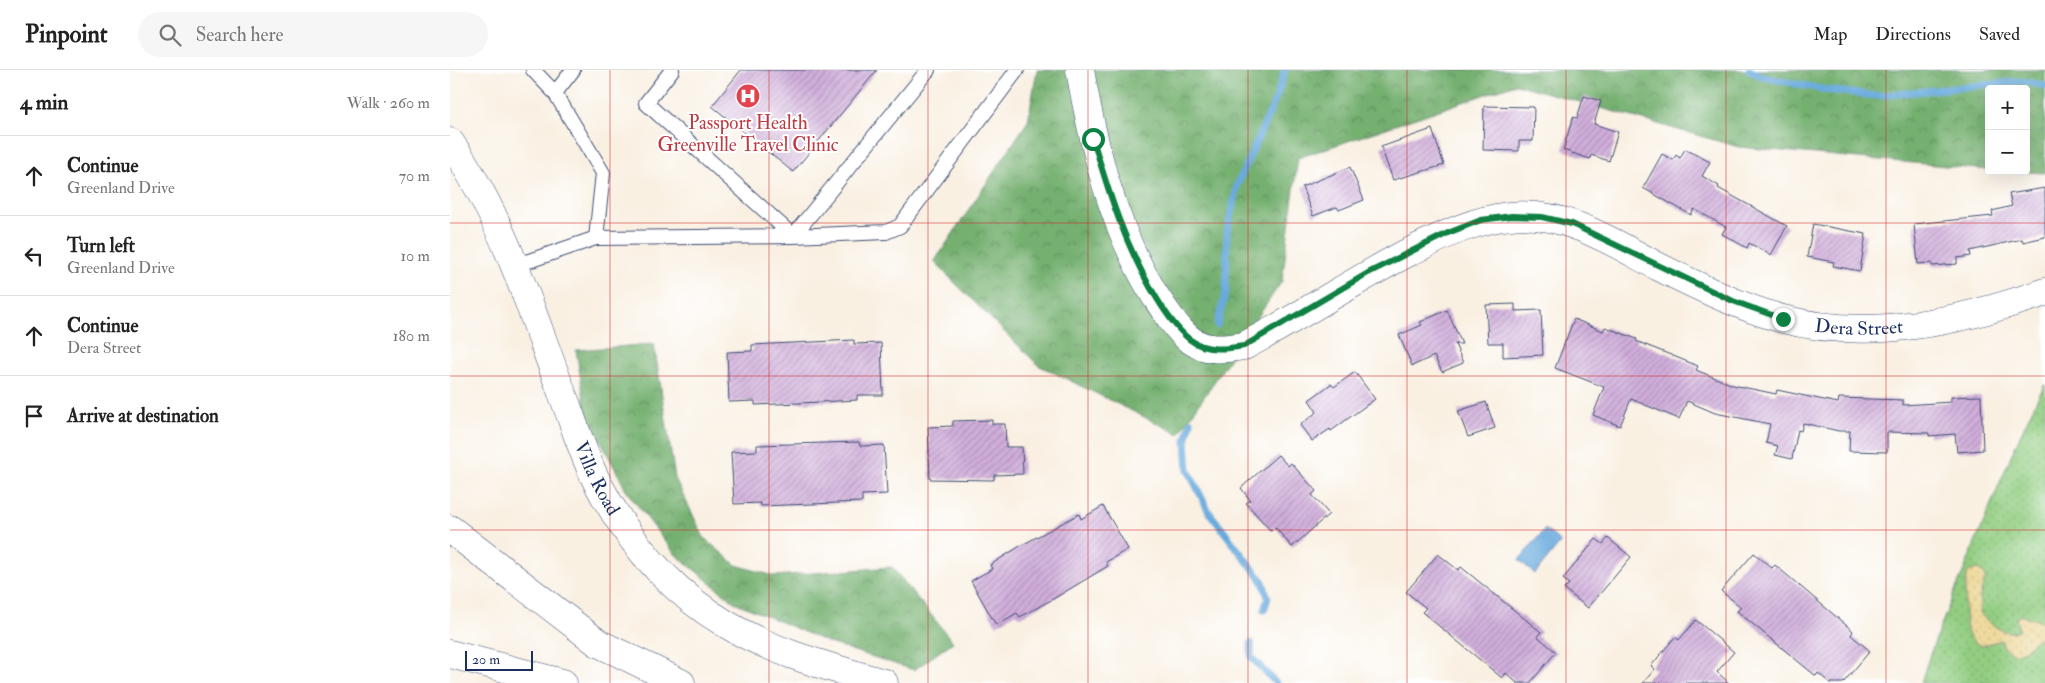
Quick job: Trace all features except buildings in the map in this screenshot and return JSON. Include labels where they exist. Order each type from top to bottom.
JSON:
[{"type":"main road","name":"Dera Street","points":[[1080,70],[1093,139],[1110,197],[1126,240],[1144,278],[1167,314],[1190,339],[1208,348],[1224,350],[1244,346],[1368,273],[1448,233],[1481,220],[1512,216],[1542,217],[1572,224],[1733,301],[1783,319],[1850,330],[1908,326],[1960,318],[2045,292]]},
{"type":"main road","name":"Villa Road","points":[[450,142],[468,168],[490,209],[598,482],[635,544],[687,598],[724,624],[755,640],[796,656],[884,683]]},
{"type":"main road","points":[[450,529],[598,643],[681,683]]},
{"type":"main road","points":[[450,654],[563,683]]},
{"type":"lane","points":[[533,70],[555,93],[603,173],[596,238]]},
{"type":"lane","points":[[555,93],[573,70]]},
{"type":"lane","points":[[672,70],[646,103],[793,236]]},
{"type":"lane","points":[[793,236],[928,70]]},
{"type":"lane","points":[[514,266],[596,238],[793,236],[886,232],[900,226],[1017,70]]},
{"type":"green space","points":[[1037,70],[2045,70],[2045,173],[2030,172],[2030,85],[1985,85],[1985,170],[1739,147],[1516,84],[1298,158],[1282,281],[1179,434],[1038,365],[934,262],[1028,121]]},
{"type":"green space","points":[[654,344],[675,478],[704,538],[736,565],[774,576],[892,567],[953,642],[914,670],[832,644],[734,602],[675,554],[627,492],[586,412],[576,350]]},
{"type":"green space","points":[[2045,384],[2045,683],[1921,683],[1938,632],[2025,424]]},
{"type":"sand","points":[[1977,569],[1985,577],[1980,598],[1980,614],[1998,628],[2008,632],[2019,630],[2016,618],[2018,616],[2045,621],[2045,639],[2036,639],[2026,649],[2015,654],[2005,649],[2001,640],[1982,646],[1972,640],[1968,633],[1966,621],[1966,585],[1968,572]]},
{"type":"water","points":[[1545,529],[1561,542],[1535,574],[1519,560]]},
{"type":"waterway","points":[[1217,325],[1226,292],[1227,233],[1237,185],[1276,98],[1285,70]]},
{"type":"waterway","points":[[1749,70],[1763,77],[1826,90],[1876,96],[2022,81],[2045,86]]},
{"type":"waterway","points":[[1191,422],[1186,441],[1188,470],[1209,512],[1263,582],[1268,598],[1264,610]]},
{"type":"waterway","points":[[1251,643],[1251,657],[1276,683]]},
{"type":"place","name":"Passport Health Greenville Travel Clinic","points":[[748,96]]},
{"type":"route","points":[[1093,139],[1110,197],[1126,240],[1144,278],[1167,314],[1190,339],[1208,348],[1224,350],[1244,346],[1368,273],[1448,233],[1481,220],[1512,216],[1542,217],[1572,224],[1733,301],[1783,319]]}]
